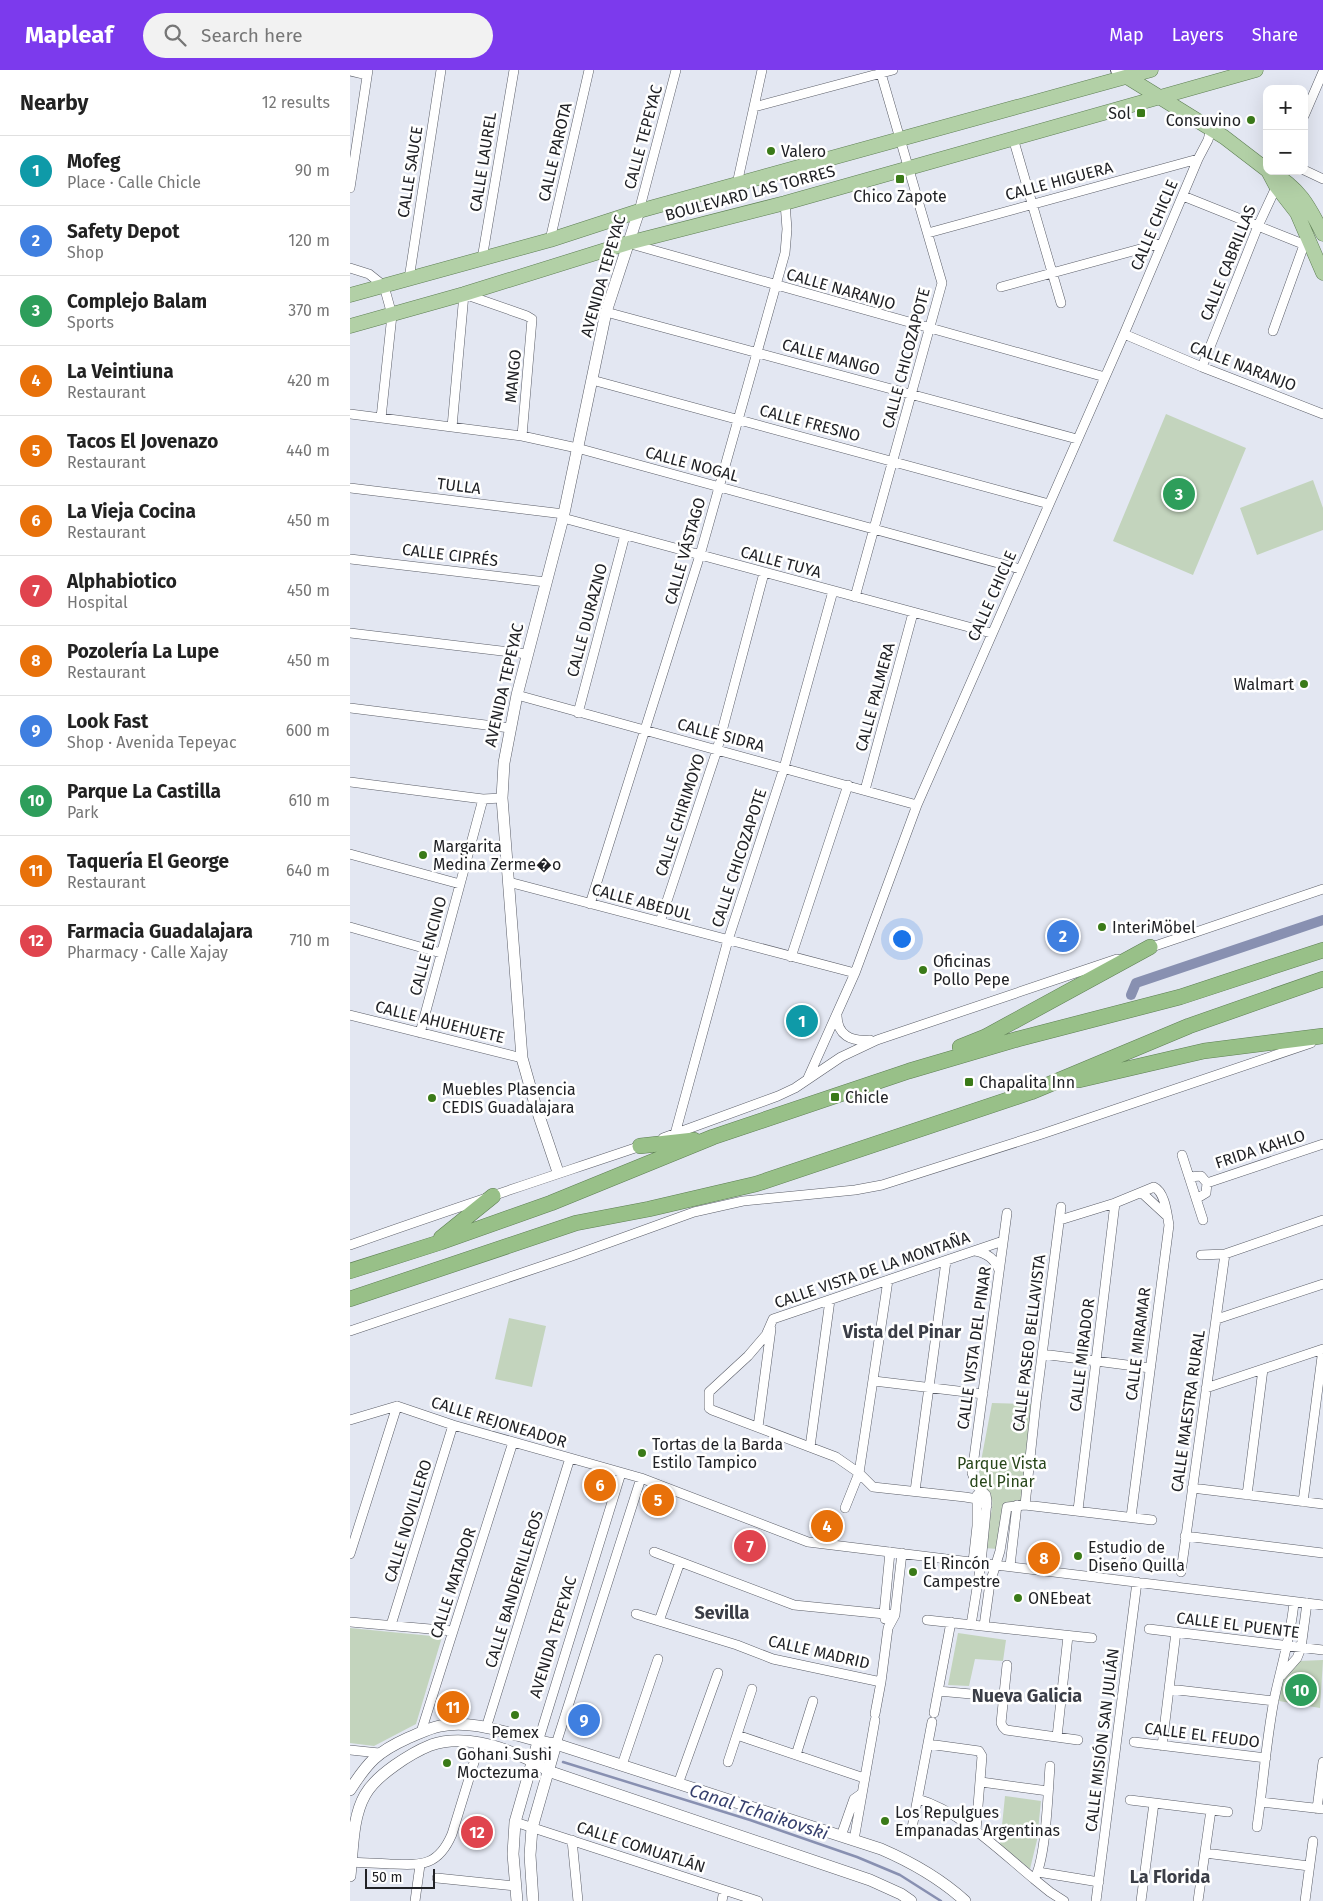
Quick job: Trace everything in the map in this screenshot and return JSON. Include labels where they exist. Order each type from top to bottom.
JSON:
[{"type":"highway","points":[[909,1071],[943,1053],[984,1038],[1150,947]]},
{"type":"highway","points":[[350,1271],[551,1203],[713,1137],[909,1071],[1018,1039],[1180,997],[1323,950]]},
{"type":"highway","points":[[350,1299],[576,1223],[649,1209],[756,1184],[1031,1092],[1189,1026],[1323,979]]},
{"type":"highway","points":[[1031,1092],[1204,1052],[1323,1037]]},
{"type":"highway","points":[[640,1146],[713,1137]]},
{"type":"highway","points":[[433,1244],[492,1196]]},
{"type":"main road","name":"BOULEVARD LAS TORRES","points":[[350,295],[550,240],[639,212],[901,139],[1122,73],[1151,70]]},
{"type":"main road","name":"BOULEVARD LAS TORRES","points":[[350,326],[464,294],[628,243],[785,203],[1256,70]]},
{"type":"main road","points":[[1122,73],[1237,146],[1263,166]]},
{"type":"main road","points":[[1273,175],[1297,213],[1309,246],[1323,273]]},
{"type":"main road","points":[[1275,175],[1298,191],[1323,234]]},
{"type":"street","name":"CALLE SAUCE","points":[[409,279],[441,70]]},
{"type":"street","name":"CALLE LAUREL","points":[[482,259],[514,70]]},
{"type":"street","name":"CALLE PAROTA","points":[[550,240],[589,70]]},
{"type":"street","name":"CALLE TEPEYAC","points":[[639,212],[676,70]]},
{"type":"street","points":[[737,184],[762,70]]},
{"type":"street","points":[[754,107],[893,70]]},
{"type":"street","points":[[350,71],[368,73],[350,188]]},
{"type":"street","name":"CALLE CHICOZAPOTE","points":[[855,597],[942,283],[880,72]]},
{"type":"street","points":[[1308,107],[1323,72]]},
{"type":"street","name":"CALLE CHICLE","points":[[808,1078],[855,973],[917,804],[1124,334],[1198,159],[1208,140],[1211,129]]},
{"type":"street","points":[[1013,138],[1061,303]]},
{"type":"street","name":"CALLE HIGUERA","points":[[928,233],[1198,159]]},
{"type":"street","points":[[1308,172],[1323,179]]},
{"type":"street","name":"CALLE CABRILLAS","points":[[1202,367],[1258,226],[1271,175]]},
{"type":"street","points":[[1182,196],[1309,246],[1273,331]]},
{"type":"street","name":"CALLE VÁSTAGO","points":[[590,904],[700,555],[775,286],[787,241],[785,203]]},
{"type":"street","name":"AVENIDA TEPEYAC","points":[[558,1172],[522,1058],[502,798],[504,762],[517,695],[563,516],[606,312],[639,212]]},
{"type":"street","name":"CALLE NARANJO","points":[[628,243],[775,286],[1105,377]]},
{"type":"street","points":[[1001,287],[1162,243]]},
{"type":"street","points":[[350,268],[369,274],[384,286],[392,315],[381,418]]},
{"type":"street","points":[[452,427],[464,294]]},
{"type":"street","name":"MANGO","points":[[464,294],[532,319],[522,436]]},
{"type":"street","name":"CALLE MANGO","points":[[606,312],[1078,439]]},
{"type":"street","name":"CALLE NARANJO","points":[[1124,334],[1202,367],[1323,414]]},
{"type":"street","name":"CALLE FRESNO","points":[[592,380],[738,418],[1049,504]]},
{"type":"street","name":"CALLE NOGAL","points":[[350,414],[522,436],[577,448],[1020,569]]},
{"type":"street","name":"TULLA","points":[[350,488],[563,516]]},
{"type":"street","name":"CALLE TUYA","points":[[563,516],[625,535],[991,634]]},
{"type":"street","name":"CALLE DURAZNO","points":[[578,713],[625,535]]},
{"type":"street","name":"CALLE CIPRÉS","points":[[350,559],[546,582]]},
{"type":"street","name":"CALLE CHIRIMOYO","points":[[660,922],[717,750],[764,573]]},
{"type":"street","name":"CALLE CHICOZAPOTE","points":[[675,1134],[728,940],[784,768],[833,591]]},
{"type":"street","name":"CALLE PALMERA","points":[[865,790],[913,613]]},
{"type":"street","points":[[350,633],[527,654]]},
{"type":"street","name":"CALLE SIDRA","points":[[517,695],[917,804]]},
{"type":"street","points":[[350,708],[510,728]]},
{"type":"street","points":[[350,782],[483,799],[502,798]]},
{"type":"street","points":[[791,957],[848,785]]},
{"type":"street","name":"CALLE ENCINO","points":[[420,1033],[483,799]]},
{"type":"street","points":[[350,854],[460,884]]},
{"type":"street","name":"CALLE ABEDUL","points":[[509,882],[855,973]]},
{"type":"street","points":[[350,1245],[558,1172],[611,1157],[778,1096],[795,1088],[841,1057],[877,1040],[1323,889]]},
{"type":"street","points":[[350,927],[441,953]]},
{"type":"street","points":[[837,1013],[839,1028],[845,1036],[858,1041],[877,1040]]},
{"type":"street","name":"CALLE AHUEHUETE","points":[[350,1015],[522,1058]]},
{"type":"street","points":[[350,1331],[509,1278],[694,1212],[743,1200],[855,1190],[882,1185],[1042,1134],[1323,1037]]},
{"type":"street","name":"FRIDA KAHLO","points":[[1207,1182],[1323,1144]]},
{"type":"street","points":[[1182,1154],[1203,1220]]},
{"type":"street","name":"FRIDA KAHLO","points":[[1189,1177],[1200,1176],[1207,1182]]},
{"type":"street","name":"FRIDA KAHLO","points":[[1196,1199],[1206,1193],[1207,1182]]},
{"type":"street","name":"CALLE MIRAMAR","points":[[1131,1517],[1169,1226],[1168,1217],[1158,1189],[1154,1187],[1144,1191]]},
{"type":"street","points":[[1060,1220],[1115,1203],[1144,1191],[1168,1217]]},
{"type":"street","name":"CALLE MIRADOR","points":[[1078,1510],[1115,1203]]},
{"type":"street","name":"CALLE PASEO BELLAVISTA","points":[[1010,1566],[1021,1505],[1061,1207]]},
{"type":"street","name":"CALLE VISTA DEL PINAR","points":[[977,1562],[977,1486],[972,1472],[1007,1214]]},
{"type":"street","points":[[1201,1255],[1225,1254],[1323,1220]]},
{"type":"street","name":"CALLE VISTA DE LA MONTAÑA","points":[[758,1427],[709,1408],[708,1395],[710,1390],[748,1356],[766,1335],[773,1319],[1003,1241]]},
{"type":"street","points":[[974,1251],[983,1252],[991,1257],[999,1272]]},
{"type":"street","name":"CALLE MAESTRA RURAL","points":[[1181,1572],[1225,1254]]},
{"type":"street","points":[[915,1492],[946,1261]]},
{"type":"street","points":[[845,1508],[859,1473],[888,1280]]},
{"type":"street","points":[[1217,1319],[1323,1284]]},
{"type":"street","points":[[810,1447],[830,1300]]},
{"type":"street","points":[[773,1319],[758,1427],[836,1457],[859,1473],[873,1487],[976,1499],[987,1506],[977,1562],[971,1625]]},
{"type":"street","points":[[1206,1388],[1323,1349],[1319,1410],[1303,1502]]},
{"type":"street","points":[[1042,1354],[1150,1368]]},
{"type":"street","points":[[1247,1495],[1263,1369]]},
{"type":"street","points":[[874,1381],[983,1394]]},
{"type":"street","points":[[350,1420],[397,1406]]},
{"type":"street","points":[[350,1554],[397,1406]]},
{"type":"street","name":"CALLE REJONEADOR","points":[[397,1406],[454,1425],[641,1478],[808,1542],[1323,1605]]},
{"type":"street","name":"CALLE NOVILLERO","points":[[391,1625],[454,1425]]},
{"type":"street","name":"CALLE MATADOR","points":[[421,1732],[513,1442]]},
{"type":"street","name":"CALLE BANDERILLEROS","points":[[486,1728],[570,1458]]},
{"type":"street","name":"AVENIDA TEPEYAC","points":[[516,1901],[513,1854],[515,1822],[532,1760],[621,1473]]},
{"type":"street","points":[[533,1901],[530,1855],[532,1828],[556,1744],[641,1478]]},
{"type":"street","name":"CALLE VISTA DEL PINAR","points":[[977,1486],[986,1495],[987,1506]]},
{"type":"street","points":[[1192,1488],[1323,1504]]},
{"type":"street","points":[[984,1626],[990,1584],[1000,1551],[1007,1507],[1021,1505],[1078,1510],[1152,1520]]},
{"type":"street","points":[[1185,1536],[1323,1553]]},
{"type":"street","points":[[654,1552],[794,1605],[895,1615]]},
{"type":"street","points":[[888,1628],[884,1614],[890,1552]]},
{"type":"street","points":[[854,1840],[862,1801],[861,1794],[881,1682],[888,1628],[895,1615],[902,1553]]},
{"type":"street","points":[[659,1621],[680,1562]]},
{"type":"street","name":"CALLE MISIÓN SAN JULIÁN","points":[[1096,1901],[1137,1582]]},
{"type":"street","points":[[1257,1827],[1274,1701],[1282,1660],[1288,1646],[1294,1602]]},
{"type":"street","points":[[1279,1678],[1297,1658],[1301,1648],[1308,1603]]},
{"type":"street","name":"CALLE MADRID","points":[[636,1614],[773,1659],[881,1682]]},
{"type":"street","points":[[927,1620],[1092,1638]]},
{"type":"street","points":[[350,1622],[453,1631]]},
{"type":"street","points":[[912,1828],[951,1622]]},
{"type":"street","name":"CALLE EL PUENTE","points":[[1149,1629],[1323,1650]]},
{"type":"street","points":[[1162,1746],[1176,1632]]},
{"type":"street","points":[[1057,1737],[1068,1636]]},
{"type":"street","points":[[622,1765],[658,1658]]},
{"type":"street","points":[[1007,1666],[1002,1727],[1006,1730],[1078,1740]]},
{"type":"street","points":[[678,1784],[718,1673]]},
{"type":"street","points":[[728,1762],[752,1689]]},
{"type":"street","points":[[1169,1689],[1274,1701]]},
{"type":"street","points":[[938,1691],[1004,1698]]},
{"type":"street","points":[[796,1755],[813,1701]]},
{"type":"street","points":[[350,1790],[367,1764],[379,1753],[421,1732],[450,1724],[486,1728],[538,1742],[556,1744],[854,1840],[902,1858],[955,1891],[965,1901]]},
{"type":"street","points":[[737,1735],[864,1778]]},
{"type":"street","points":[[350,1876],[358,1814],[365,1794],[388,1770],[431,1746],[460,1741],[480,1743],[532,1760],[548,1771],[870,1880],[901,1894],[911,1901]]},
{"type":"street","name":"CALLE EL FEUDO","points":[[1134,1742],[1266,1758]]},
{"type":"street","points":[[351,1862],[420,1865],[440,1854],[448,1844],[480,1743]]},
{"type":"street","points":[[928,1744],[979,1751],[982,1756],[976,1832]]},
{"type":"street","points":[[350,1750],[379,1753]]},
{"type":"street","points":[[1260,1802],[1320,1809],[1323,1762]]},
{"type":"street","points":[[1036,1876],[1044,1837],[1050,1766]]},
{"type":"street","points":[[981,1782],[1048,1791]]},
{"type":"street","points":[[841,1836],[854,1799],[861,1794]]},
{"type":"street","points":[[918,1799],[934,1805],[976,1832],[1036,1876],[1050,1892],[1064,1901]]},
{"type":"street","points":[[1130,1800],[1228,1812]]},
{"type":"street","points":[[1141,1901],[1154,1803]]},
{"type":"street","points":[[1198,1901],[1211,1810]]},
{"type":"street","name":"CALLE COMUATLÁN","points":[[515,1822],[758,1901]]},
{"type":"street","points":[[572,1840],[578,1899],[588,1901]]},
{"type":"street","points":[[1305,1901],[1313,1841]]},
{"type":"street","points":[[1205,1853],[1309,1866]]},
{"type":"street","points":[[415,1901],[420,1865]]},
{"type":"street","points":[[1036,1876],[1099,1882]]},
{"type":"street","points":[[437,1878],[516,1886]]},
{"type":"street","points":[[722,1901],[724,1890]]},
{"type":"green space","points":[[1166,414],[1246,448],[1193,575],[1113,541]]},
{"type":"green space","points":[[1313,480],[1323,508],[1323,530],[1257,555],[1240,508]]},
{"type":"green space","points":[[509,1318],[546,1326],[532,1387],[495,1379]]},
{"type":"green space","name":"Parque Vista del Pinar","points":[[992,1403],[1031,1404],[1021,1503],[1012,1504],[998,1549],[984,1548],[992,1501],[990,1494],[978,1477]]},
{"type":"green space","points":[[350,1628],[442,1637],[416,1724],[374,1746],[350,1743]]},
{"type":"green space","points":[[958,1633],[1006,1640],[1003,1661],[975,1659],[969,1686],[948,1685]]},
{"type":"green space","points":[[1323,1660],[1320,1708],[1279,1701],[1283,1680],[1299,1661]]},
{"type":"green space","points":[[1005,1796],[1041,1801],[1037,1840],[1030,1869],[1000,1845]]},
{"type":"waterway","points":[[1131,995],[1136,983],[1323,920]]},
{"type":"waterway","name":"Canal Tchaikovski","points":[[563,1762],[750,1820],[857,1857],[900,1875],[941,1901]]},
{"type":"place","name":"Sol","points":[[1141,113]]},
{"type":"place","name":"Consuvino","points":[[1251,120]]},
{"type":"place","name":"Valero","points":[[771,151]]},
{"type":"place","name":"Chico Zapote","points":[[900,179]]},
{"type":"place","name":"Complejo Balam","points":[[1179,494]]},
{"type":"place","name":"Walmart","points":[[1304,684]]},
{"type":"place","name":"Margarita Medina Zerme�o","points":[[423,855]]},
{"type":"place","name":"InteriMöbel","points":[[1102,927]]},
{"type":"place","name":"Safety Depot","points":[[1063,936]]},
{"type":"place","name":"Oficinas Pollo Pepe","points":[[923,970]]},
{"type":"place","name":"Mofeg","points":[[802,1021]]},
{"type":"place","name":"Chapalita Inn","points":[[969,1082]]},
{"type":"place","name":"Chicle","points":[[835,1097]]},
{"type":"place","name":"Muebles Plasencia CEDIS Guadalajara","points":[[432,1098]]},
{"type":"place","name":"Tortas de la Barda Estilo Tampico","points":[[642,1453]]},
{"type":"place","name":"La Vieja Cocina","points":[[600,1485]]},
{"type":"place","name":"Tacos El Jovenazo","points":[[658,1500]]},
{"type":"place","name":"La Veintiuna","points":[[827,1526]]},
{"type":"place","name":"Alphabiotico","points":[[750,1546]]},
{"type":"place","name":"Estudio de Diseño Quilla","points":[[1078,1556]]},
{"type":"place","name":"Pozolería La Lupe","points":[[1044,1558]]},
{"type":"place","name":"El Rincón Campestre","points":[[913,1572]]},
{"type":"place","name":"ONEbeat","points":[[1018,1598]]},
{"type":"place","name":"Parque La Castilla","points":[[1301,1690]]},
{"type":"place","name":"Taquería El George","points":[[453,1707]]},
{"type":"place","name":"Pemex","points":[[515,1715]]},
{"type":"place","name":"Look Fast","points":[[584,1720]]},
{"type":"place","name":"Gohani Sushi Moctezuma","points":[[447,1763]]},
{"type":"place","name":"Los Repulgues Empanadas Argentinas","points":[[885,1821]]},
{"type":"place","name":"Farmacia Guadalajara","points":[[477,1832]]},
{"type":"district","name":"Vista del Pinar","points":[[902,1332]]},
{"type":"district","name":"Sevilla","points":[[722,1613]]},
{"type":"district","name":"Nueva Galicia","points":[[1027,1696]]},
{"type":"district","name":"La Florida","points":[[1170,1877]]}]
